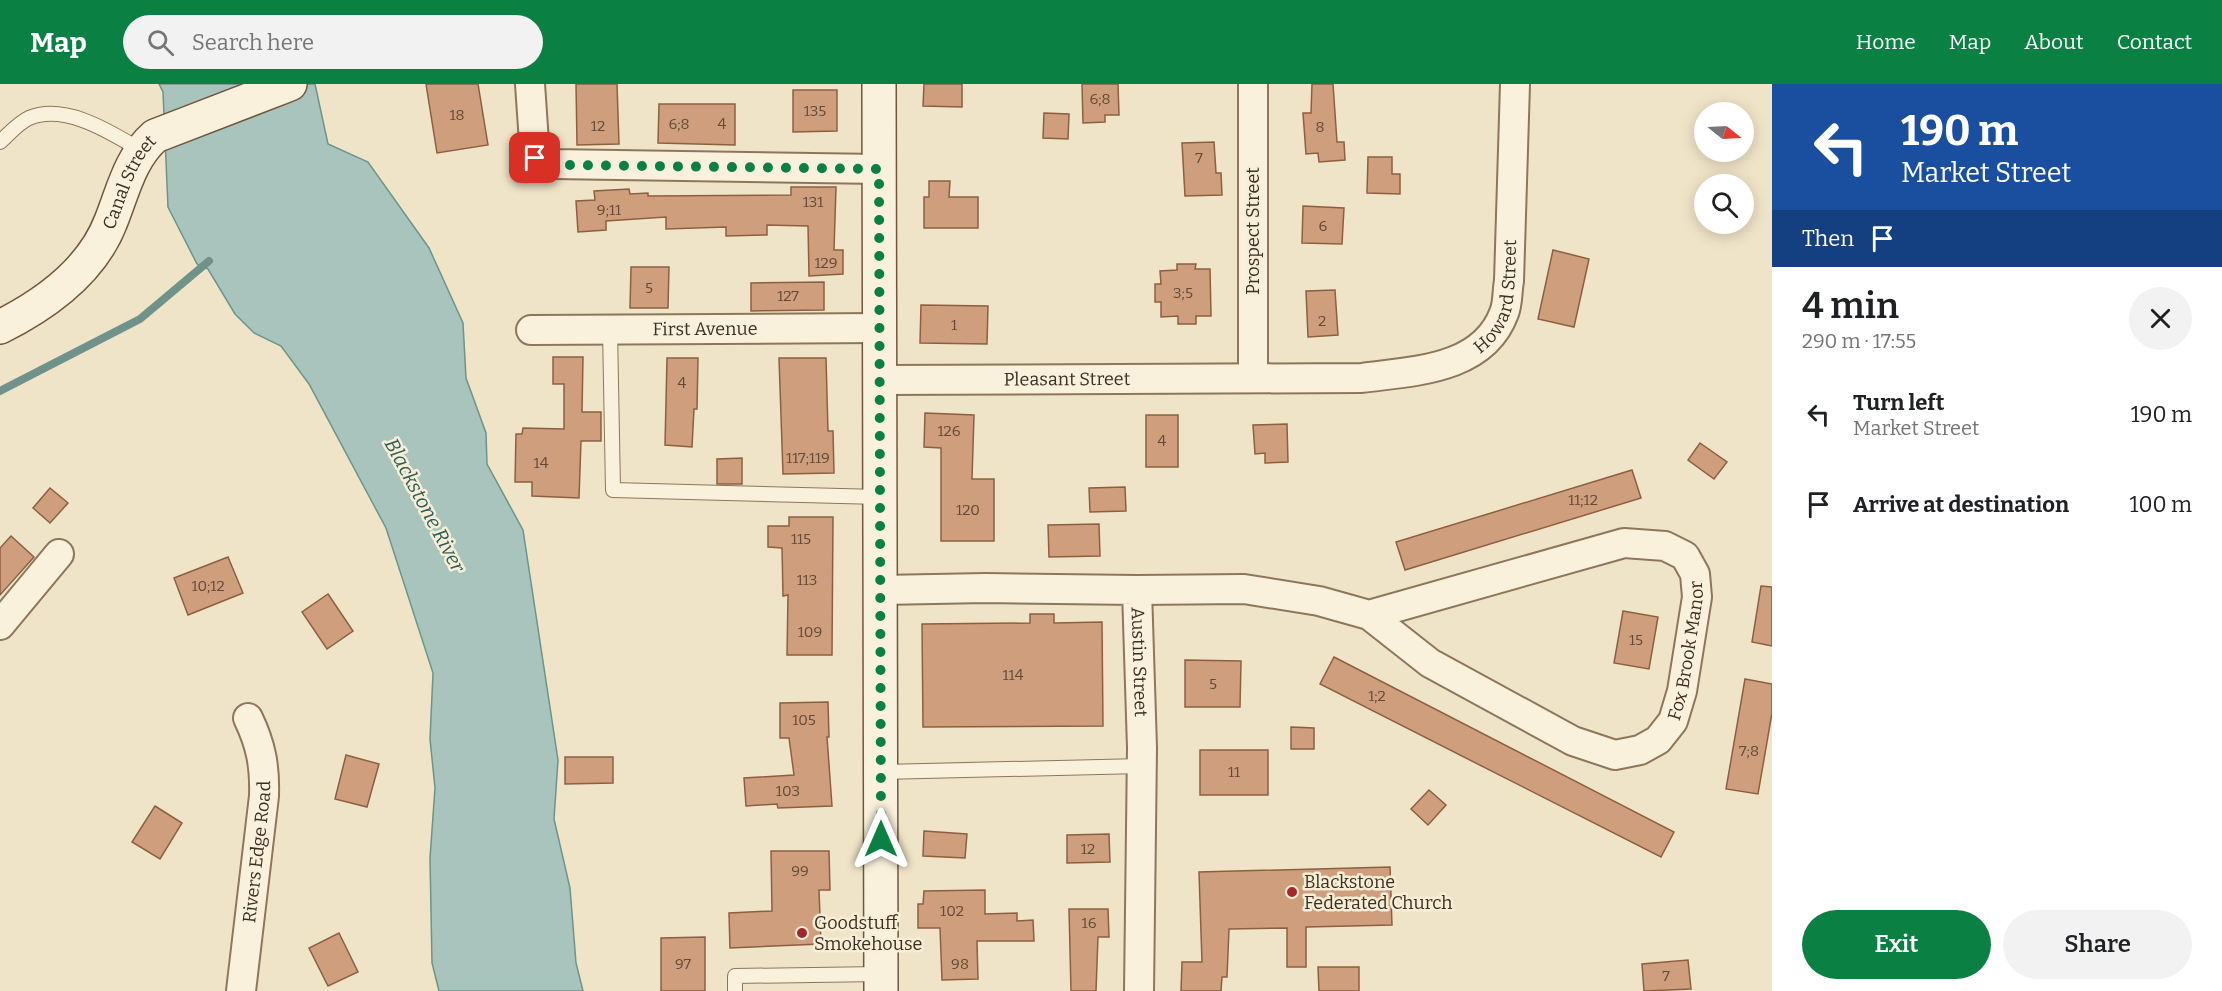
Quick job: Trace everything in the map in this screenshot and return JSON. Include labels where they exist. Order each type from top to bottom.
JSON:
[{"type":"main road","name":"Canal Street","points":[[0,327],[54,295],[87,262],[111,224],[147,143],[290,84]]},
{"type":"main road","points":[[879,84],[881,983]]},
{"type":"street","points":[[530,84],[535,158],[552,164],[879,169]]},
{"type":"street","name":"Prospect Street","points":[[1253,84],[1253,377]]},
{"type":"street","name":"Howard Street","points":[[1253,377],[1362,378],[1405,372],[1469,356],[1490,339],[1505,312],[1509,281],[1515,84]]},
{"type":"street","name":"First Avenue","points":[[531,330],[878,328]]},
{"type":"street","name":"Pleasant Street","points":[[879,380],[1010,381],[1253,377]]},
{"type":"street","name":"Fox Brook Manor","points":[[1137,590],[1253,590],[1320,601],[1369,615],[1430,663],[1573,741],[1615,755],[1640,750],[1658,740],[1673,721],[1682,691],[1697,597],[1695,574],[1685,556],[1665,546],[1624,543],[1369,615]]},
{"type":"street","points":[[0,625],[59,554]]},
{"type":"street","name":"Austin Street","points":[[881,590],[986,588],[1137,590],[1142,766],[1139,991]]},
{"type":"street","name":"Rivers Edge Road","points":[[241,991],[264,796],[265,767],[261,743],[248,717]]},
{"type":"lane","points":[[0,142],[30,118],[46,115],[67,116],[147,143]]},
{"type":"lane","points":[[610,329],[613,490],[880,497]]},
{"type":"lane","points":[[881,772],[1142,766]]},
{"type":"lane","points":[[735,991],[735,976],[881,983]]},
{"type":"water","name":"Blackstone River","points":[[159,84],[315,84],[328,144],[368,162],[429,248],[463,323],[466,378],[486,433],[487,464],[523,530],[558,760],[554,819],[570,888],[576,963],[583,991],[439,991],[432,963],[430,858],[435,788],[430,739],[433,673],[386,528],[309,384],[281,346],[254,333],[235,314],[208,269],[197,264],[168,207],[163,92]]},
{"type":"building","points":[[426,84],[478,84],[488,145],[437,153]]},
{"type":"building","points":[[576,84],[617,84],[619,144],[577,145]]},
{"type":"building","points":[[924,84],[962,84],[962,107],[923,106]]},
{"type":"building","points":[[1082,84],[1118,84],[1119,115],[1105,115],[1105,122],[1083,123]]},
{"type":"building","points":[[1312,84],[1333,84],[1337,142],[1344,142],[1345,160],[1319,162],[1318,153],[1306,154],[1303,113],[1311,113]]},
{"type":"building","points":[[793,90],[837,90],[837,131],[793,132]]},
{"type":"building","points":[[659,104],[735,104],[735,145],[658,143]]},
{"type":"building","points":[[1044,113],[1069,114],[1068,139],[1043,138]]},
{"type":"building","points":[[1214,142],[1216,173],[1221,173],[1222,195],[1185,196],[1182,143]]},
{"type":"building","points":[[1368,157],[1392,157],[1392,174],[1400,174],[1400,194],[1367,193]]},
{"type":"building","points":[[929,181],[950,181],[949,197],[978,197],[978,228],[924,228],[924,197],[929,197]]},
{"type":"building","points":[[791,187],[836,187],[834,250],[843,250],[843,274],[809,276],[808,226],[767,225],[767,235],[726,236],[726,227],[666,229],[666,217],[606,221],[606,230],[578,232],[576,201],[595,200],[594,191],[629,189],[630,194],[648,193],[648,196],[791,195]]},
{"type":"building","points":[[1303,206],[1344,208],[1342,244],[1302,243]]},
{"type":"building","points":[[1553,250],[1589,259],[1574,327],[1538,319]]},
{"type":"building","points":[[1177,264],[1196,264],[1195,269],[1210,269],[1211,316],[1196,316],[1196,324],[1178,324],[1178,316],[1161,317],[1161,302],[1155,302],[1155,284],[1161,284],[1160,271],[1177,270]]},
{"type":"building","points":[[631,267],[669,267],[668,308],[630,308]]},
{"type":"building","points":[[824,282],[824,310],[751,311],[751,283]]},
{"type":"building","points":[[1335,290],[1338,335],[1308,337],[1306,291]]},
{"type":"building","points":[[921,305],[988,306],[987,344],[920,343]]},
{"type":"building","points":[[553,357],[583,357],[582,412],[601,412],[601,441],[581,441],[579,498],[532,496],[532,482],[515,482],[516,434],[522,434],[523,428],[564,429],[564,384],[553,384]]},
{"type":"building","points":[[667,358],[698,358],[697,409],[694,409],[692,447],[665,445]]},
{"type":"building","points":[[779,358],[826,358],[828,431],[833,431],[834,473],[783,474]]},
{"type":"building","points":[[925,413],[974,415],[972,479],[994,479],[994,541],[941,541],[941,448],[924,447]]},
{"type":"building","points":[[1146,415],[1178,415],[1178,467],[1146,467]]},
{"type":"building","points":[[1287,424],[1288,462],[1265,463],[1265,453],[1255,454],[1253,425]]},
{"type":"building","points":[[1700,443],[1727,462],[1714,479],[1688,460]]},
{"type":"building","points":[[742,458],[742,484],[717,484],[717,459]]},
{"type":"building","points":[[1632,470],[1641,498],[1405,570],[1396,542]]},
{"type":"building","points":[[1125,487],[1126,511],[1090,512],[1089,488]]},
{"type":"building","points":[[50,488],[68,503],[50,523],[33,508]]},
{"type":"building","points":[[789,517],[833,517],[832,655],[787,655],[788,595],[783,596],[782,548],[768,547],[768,526],[789,526]]},
{"type":"building","points":[[1099,524],[1100,556],[1049,557],[1048,525]]},
{"type":"building","points":[[11,536],[34,557],[0,595],[0,548]]},
{"type":"building","points":[[228,557],[243,593],[188,615],[174,578]]},
{"type":"building","points":[[1761,586],[1772,587],[1772,646],[1752,642]]},
{"type":"building","points":[[328,594],[353,631],[327,649],[302,612]]},
{"type":"building","points":[[1623,611],[1658,617],[1649,669],[1614,663]]},
{"type":"building","points":[[1030,614],[1054,614],[1054,623],[1102,622],[1103,726],[923,727],[922,624],[1030,623]]},
{"type":"building","points":[[1334,657],[1674,832],[1661,857],[1320,684]]},
{"type":"building","points":[[1185,660],[1241,661],[1240,707],[1185,707]]},
{"type":"building","points":[[1745,679],[1772,684],[1772,713],[1758,794],[1726,789]]},
{"type":"building","points":[[828,702],[829,737],[827,737],[832,806],[778,808],[777,804],[746,806],[744,778],[794,775],[789,738],[780,738],[780,703]]},
{"type":"building","points":[[1291,727],[1314,728],[1314,749],[1291,749]]},
{"type":"building","points":[[1200,750],[1268,750],[1268,795],[1200,795]]},
{"type":"building","points":[[346,755],[379,764],[367,807],[335,799]]},
{"type":"building","points":[[565,757],[613,757],[613,783],[565,784]]},
{"type":"building","points":[[1429,790],[1446,805],[1428,825],[1411,809]]},
{"type":"building","points":[[155,806],[182,823],[160,859],[132,842]]},
{"type":"building","points":[[924,831],[967,834],[965,858],[923,856]]},
{"type":"building","points":[[1109,834],[1110,862],[1067,863],[1067,835]]},
{"type":"building","points":[[771,851],[829,851],[830,890],[819,890],[821,944],[730,948],[729,913],[772,911]]},
{"type":"building","points":[[1390,867],[1392,925],[1306,927],[1306,967],[1287,967],[1287,928],[1229,929],[1227,977],[1222,977],[1221,991],[1181,991],[1182,962],[1202,962],[1199,872]]},
{"type":"building","points":[[985,890],[985,914],[1017,913],[1017,921],[1033,920],[1034,941],[977,941],[978,979],[942,980],[940,928],[918,928],[918,904],[923,904],[924,891]]},
{"type":"building","points":[[1069,909],[1108,909],[1109,937],[1098,937],[1096,991],[1071,991]]},
{"type":"building","points":[[339,933],[358,972],[328,986],[309,948]]},
{"type":"building","points":[[705,937],[705,991],[661,991],[661,938]]},
{"type":"building","points":[[1688,960],[1691,989],[1644,991],[1642,964]]},
{"type":"building","points":[[1318,967],[1359,967],[1359,991],[1319,991]]},
{"type":"waterway","points":[[0,391],[140,319],[209,261]]},
{"type":"place","name":"Blackstone Federated Church","points":[[1292,892]]},
{"type":"place","name":"Goodstuff Smokehouse","points":[[802,933]]},
{"type":"route","points":[[535,158],[552,164],[571,165],[879,169],[881,839]]}]
